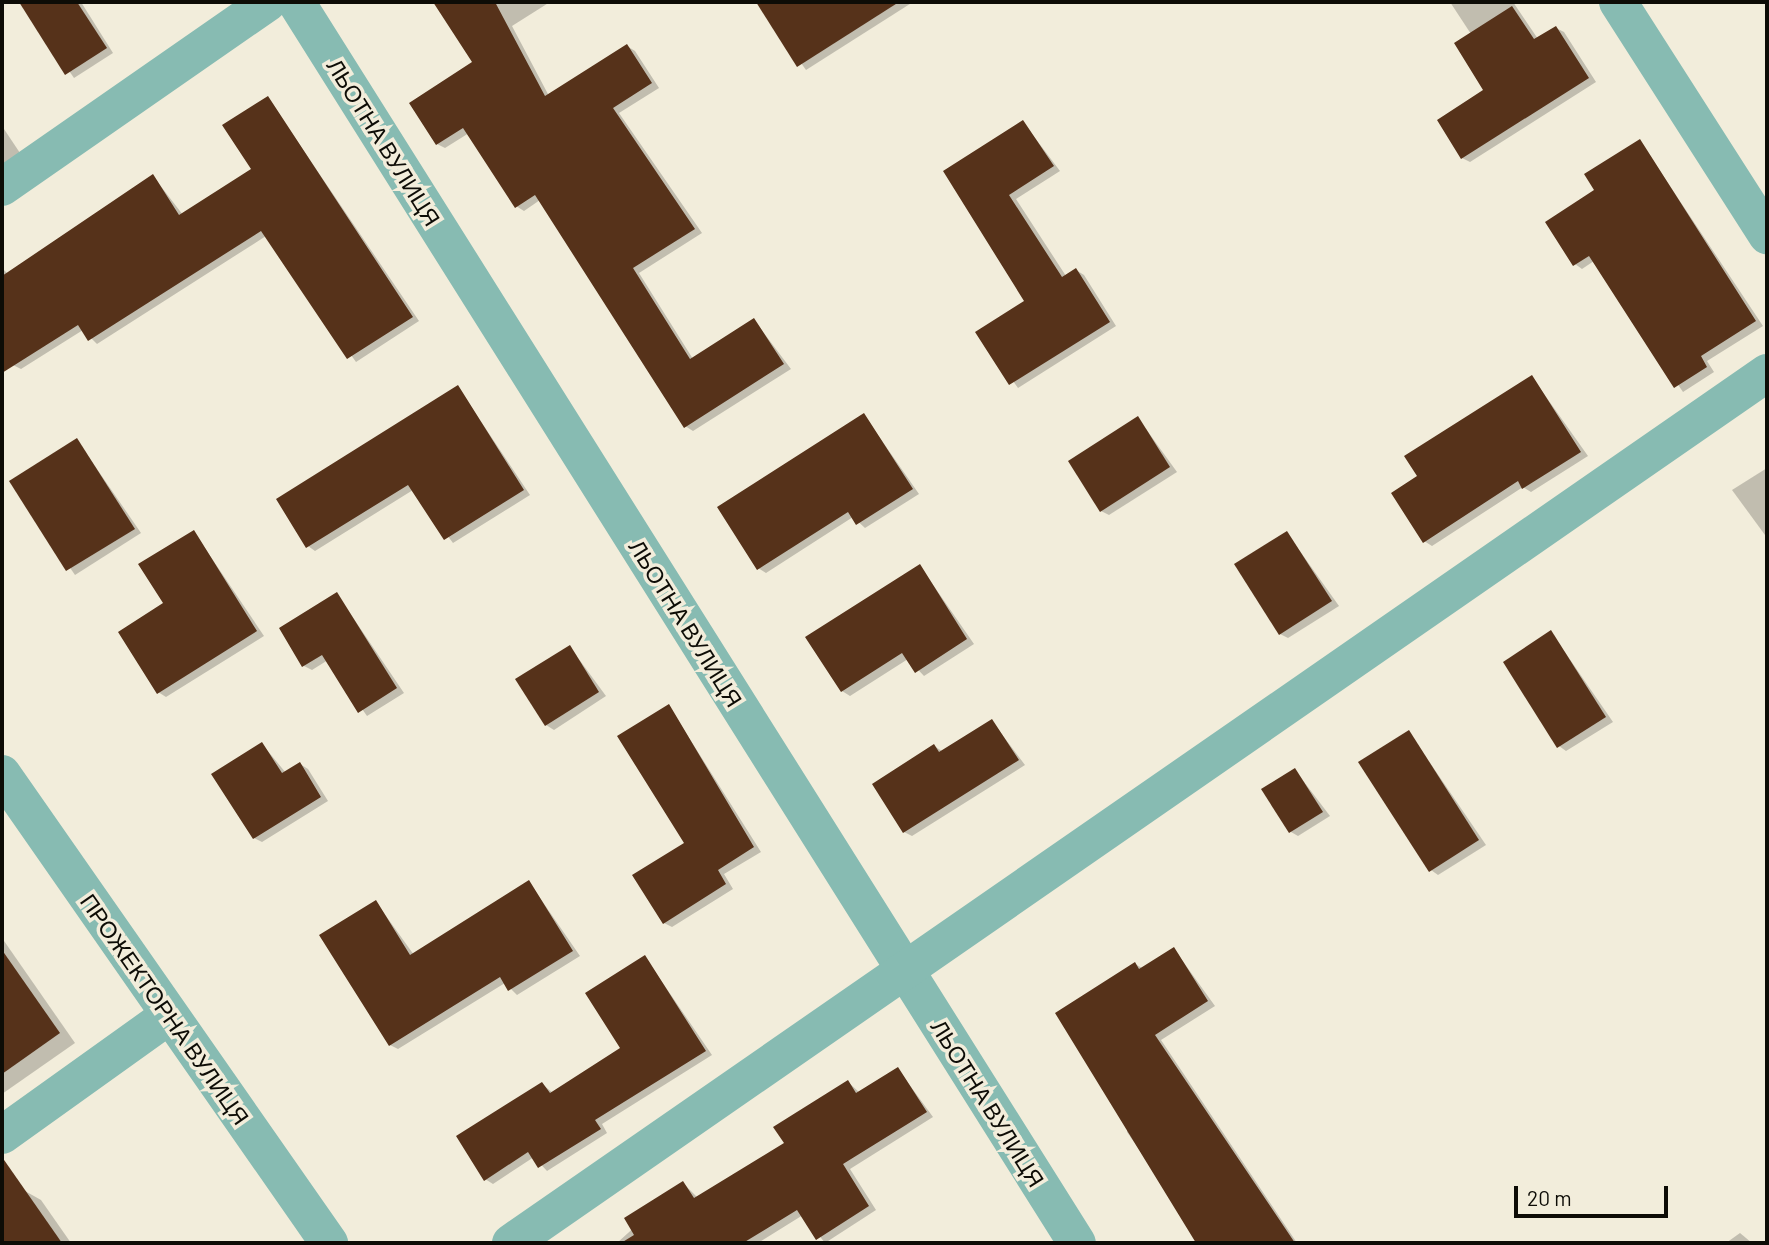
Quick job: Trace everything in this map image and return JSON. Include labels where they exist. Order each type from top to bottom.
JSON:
[{"type":"street","points":[[2,187],[268,2]]},
{"type":"street","name":"ЛЬОТНА ВУЛИЦЯ","points":[[296,2],[1077,1243]]},
{"type":"street","points":[[1618,2],[1767,235]]},
{"type":"street","points":[[511,1243],[1767,373]]},
{"type":"street","name":"ПРОЖЕКТОРНА ВУЛИЦЯ","points":[[2,774],[168,1016],[329,1243]]},
{"type":"street","points":[[2,1135],[168,1016]]},
{"type":"building","points":[[19,2],[77,2],[107,48],[65,75]]},
{"type":"building","points":[[433,2],[495,2],[545,96],[627,44],[652,83],[613,108],[695,229],[633,268],[690,359],[754,318],[784,364],[684,428],[535,195],[515,208],[463,128],[436,145],[409,103],[472,62]]},
{"type":"building","points":[[756,2],[899,2],[797,67]]},
{"type":"building","points":[[1512,6],[1534,39],[1556,26],[1589,78],[1461,159],[1437,120],[1483,90],[1454,43]]},
{"type":"building","points":[[268,96],[413,317],[347,359],[261,231],[88,341],[78,325],[2,373],[2,276],[153,174],[179,215],[251,169],[222,125]]},
{"type":"building","points":[[1023,120],[1054,166],[1009,195],[1062,277],[1076,268],[1110,322],[1009,385],[975,332],[1024,301],[943,171]]},
{"type":"building","points":[[1640,139],[1756,321],[1701,356],[1707,367],[1674,388],[1589,256],[1573,266],[1545,222],[1594,190],[1584,174]]},
{"type":"building","points":[[1532,375],[1581,452],[1522,489],[1518,481],[1423,543],[1391,493],[1417,476],[1404,456]]},
{"type":"building","points":[[458,385],[524,490],[444,540],[408,485],[306,548],[276,499]]},
{"type":"building","points":[[864,413],[913,489],[856,525],[848,512],[757,570],[717,507]]},
{"type":"building","points":[[1138,416],[1170,467],[1100,512],[1068,461]]},
{"type":"building","points":[[77,438],[135,529],[66,571],[9,481]]},
{"type":"building","points":[[194,530],[257,631],[157,694],[118,632],[163,603],[138,564]]},
{"type":"building","points":[[1287,531],[1332,601],[1279,635],[1234,564]]},
{"type":"building","points":[[920,564],[967,639],[915,673],[902,653],[841,692],[805,637]]},
{"type":"building","points":[[337,592],[397,688],[358,713],[322,655],[302,667],[279,628]]},
{"type":"building","points":[[1551,630],[1606,717],[1557,748],[1503,662]]},
{"type":"building","points":[[570,645],[599,692],[545,726],[515,679]]},
{"type":"building","points":[[669,704],[754,847],[718,870],[726,884],[663,924],[632,875],[684,843],[617,736]]},
{"type":"building","points":[[992,719],[1019,760],[903,833],[872,784],[934,744],[939,752]]},
{"type":"building","points":[[1409,730],[1479,840],[1429,872],[1358,762]]},
{"type":"building","points":[[262,742],[282,773],[300,762],[321,797],[253,839],[211,774]]},
{"type":"building","points":[[1295,768],[1323,812],[1289,833],[1261,789]]},
{"type":"building","points":[[529,880],[573,951],[508,991],[500,977],[389,1046],[319,935],[376,900],[410,955]]},
{"type":"building","points":[[1174,947],[1208,1001],[1155,1035],[1295,1243],[1196,1243],[1055,1013],[1135,962],[1139,969]]},
{"type":"building","points":[[2,950],[60,1033],[2,1074]]},
{"type":"building","points":[[645,955],[706,1051],[595,1120],[601,1129],[538,1168],[528,1152],[484,1181],[456,1136],[542,1082],[550,1093],[620,1048],[585,993]]},
{"type":"building","points":[[898,1067],[927,1112],[843,1164],[869,1206],[816,1240],[797,1210],[743,1243],[621,1243],[634,1235],[624,1218],[683,1181],[694,1198],[784,1143],[773,1127],[848,1080],[856,1093]]},
{"type":"building","points":[[2,1157],[62,1243],[2,1243]]}]
